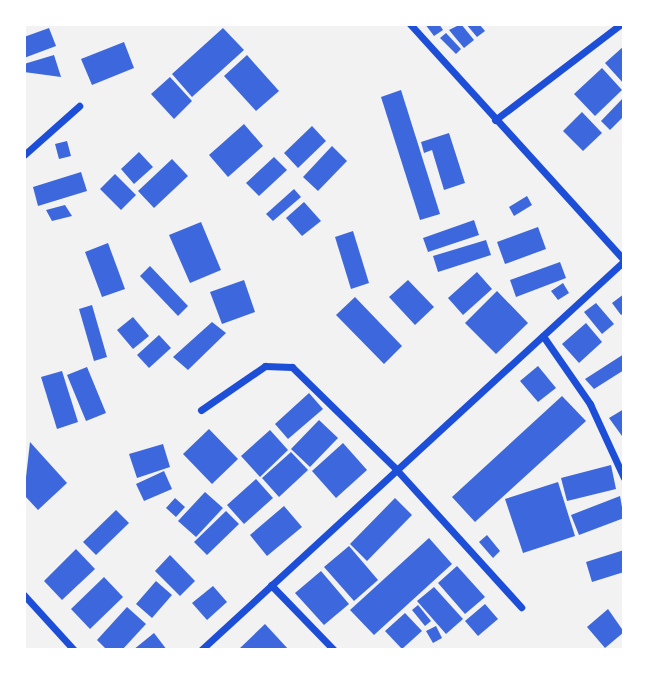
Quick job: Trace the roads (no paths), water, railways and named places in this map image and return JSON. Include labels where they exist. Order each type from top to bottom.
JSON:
[{"type":"street","points":[[201,649],[624,260],[410,24]]},
{"type":"street","points":[[495,120],[621,24]]},
{"type":"street","points":[[24,155],[79,106]]},
{"type":"street","points":[[543,336],[596,415],[624,478]]},
{"type":"street","points":[[201,410],[265,366],[292,367],[395,468],[521,607]]},
{"type":"street","points":[[271,585],[334,649]]},
{"type":"street","points":[[24,595],[74,649]]}]
